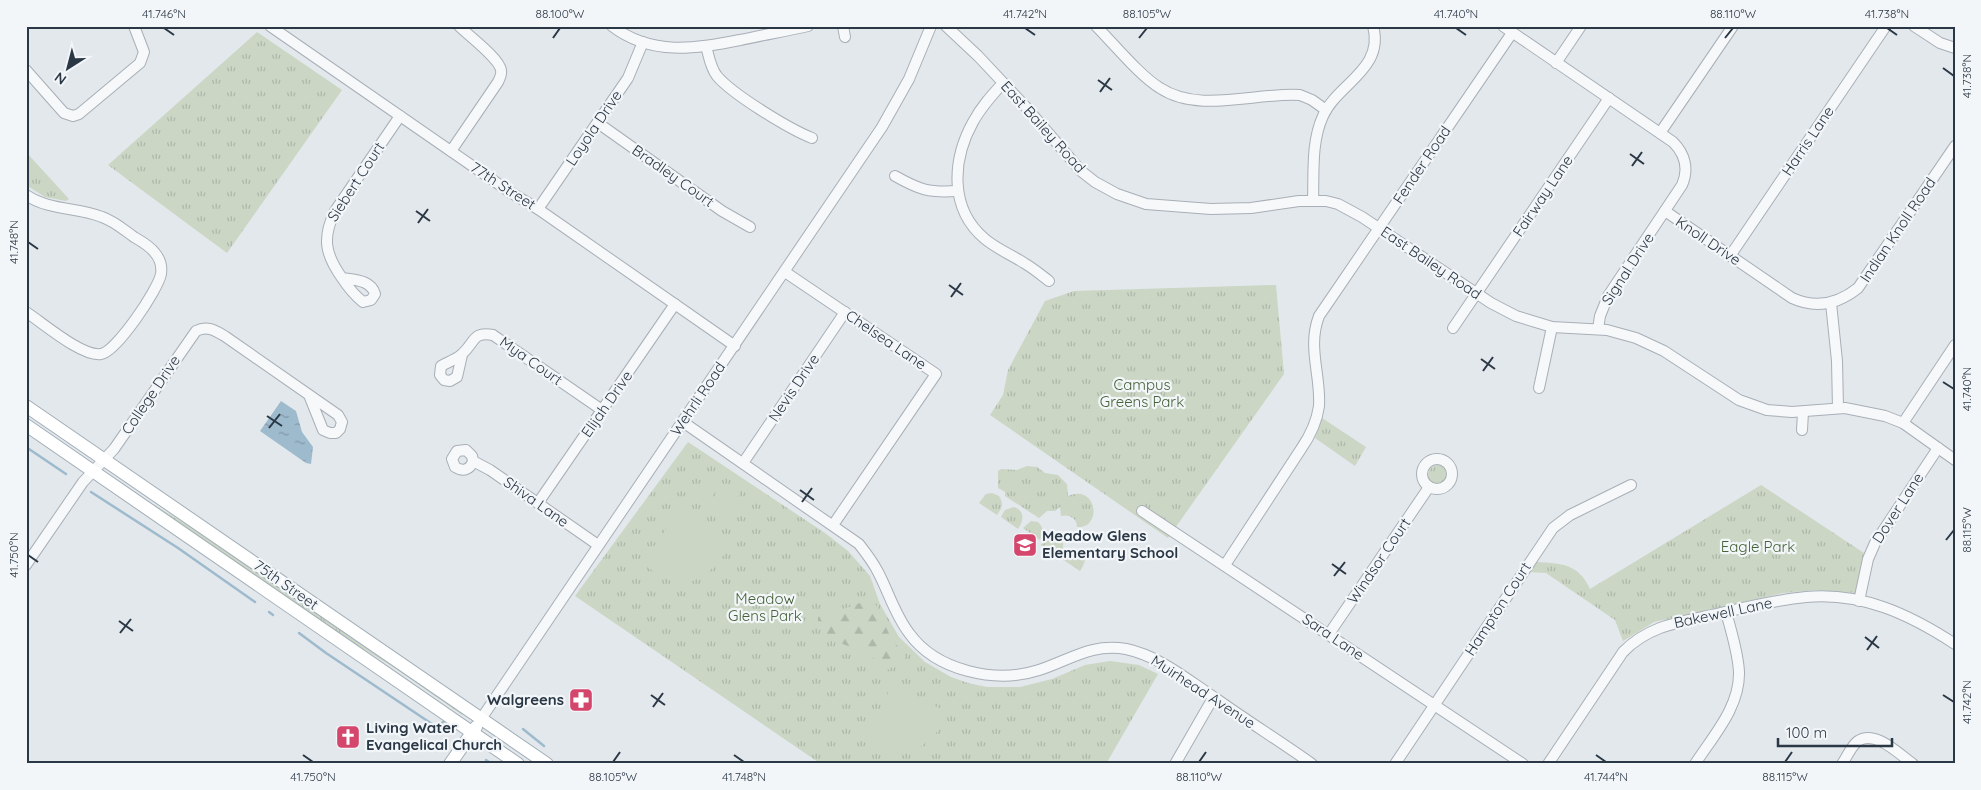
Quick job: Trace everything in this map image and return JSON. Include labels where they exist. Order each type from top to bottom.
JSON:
[{"type":"main road","name":"75th Street","points":[[26,406],[547,764]]},
{"type":"main road","name":"75th Street","points":[[26,425],[518,764]]},
{"type":"main road","name":"Wehrli Road","points":[[450,764],[481,719]]},
{"type":"street","points":[[26,70],[64,113],[73,116],[79,114],[140,64],[144,52],[134,26]]},
{"type":"street","name":"77th Street","points":[[270,26],[283,30],[450,151],[538,209],[735,346]]},
{"type":"street","points":[[450,151],[498,82],[501,70],[499,64],[458,26]]},
{"type":"street","points":[[612,26],[628,36],[643,42],[674,48],[706,46],[808,26]]},
{"type":"street","points":[[843,26],[845,37]]},
{"type":"street","name":"Wehrli Road","points":[[481,719],[735,346],[894,108],[909,79],[931,26]]},
{"type":"street","name":"East Bailey Road","points":[[946,26],[1003,83],[1082,171],[1109,190],[1132,200],[1146,204],[1211,210],[1252,208],[1299,200],[1338,204],[1380,228],[1477,294],[1516,316],[1552,327],[1598,329],[1636,338],[1653,345],[1722,390],[1752,405],[1782,412],[1804,412],[1838,408],[1872,412],[1902,423],[1955,460]]},
{"type":"street","points":[[1096,26],[1153,83],[1174,96],[1185,99],[1204,100],[1300,96],[1312,100],[1326,110]]},
{"type":"street","points":[[1313,201],[1318,130],[1326,110],[1370,61],[1375,40],[1373,26]]},
{"type":"street","name":"Knoll Drive","points":[[1503,26],[1660,133],[1678,148],[1686,165],[1682,185],[1665,212],[1797,300],[1817,304],[1831,303]]},
{"type":"street","points":[[1556,63],[1581,26]]},
{"type":"street","points":[[1660,133],[1733,26]]},
{"type":"street","name":"Harris Lane","points":[[1730,256],[1886,26]]},
{"type":"street","points":[[1914,26],[1940,44],[1955,48]]},
{"type":"street","name":"Fender Road","points":[[1225,565],[1309,436],[1319,404],[1313,350],[1317,322],[1329,301],[1512,33]]},
{"type":"street","name":"Loyola Drive","points":[[538,209],[631,72],[643,42]]},
{"type":"street","points":[[706,46],[712,68],[722,82],[788,127],[812,138]]},
{"type":"street","points":[[1003,83],[979,111],[967,134],[958,162],[957,191],[968,220],[984,239],[1024,263],[1049,281]]},
{"type":"street","name":"Fairway Lane","points":[[1454,328],[1608,98]]},
{"type":"street","name":"Siebert Court","points":[[342,278],[329,256],[326,236],[329,222],[334,211],[400,116]]},
{"type":"street","name":"Bradley Court","points":[[598,123],[722,211],[750,227]]},
{"type":"street","name":"Indian Knoll Road","points":[[1831,303],[1844,298],[1858,288],[1955,146]]},
{"type":"street","points":[[895,176],[923,190],[938,192],[957,191]]},
{"type":"street","points":[[26,195],[47,206],[102,216],[153,250],[162,271],[155,289],[124,336],[113,348],[102,354],[88,353],[78,348],[26,312]]},
{"type":"street","name":"Signal Drive","points":[[1598,329],[1600,316],[1608,296],[1665,212]]},
{"type":"street","name":"Chelsea Lane","points":[[785,272],[936,374],[833,525]]},
{"type":"street","points":[[1831,303],[1837,370],[1838,408]]},
{"type":"street","name":"Elijah Drive","points":[[538,503],[675,304]]},
{"type":"street","name":"Nevis Drive","points":[[743,463],[845,312]]},
{"type":"street","points":[[1539,388],[1552,327]]},
{"type":"street","name":"College Drive","points":[[26,565],[83,482],[114,449],[192,335],[201,329],[215,330],[309,395]]},
{"type":"street","name":"Mya Court","points":[[462,355],[474,338],[483,333],[493,335],[602,410]]},
{"type":"street","points":[[1902,423],[1955,345]]},
{"type":"street","points":[[1802,430],[1804,412]]},
{"type":"street","name":"Muirhead Avenue","points":[[683,422],[859,544],[880,575],[892,605],[910,634],[926,650],[944,661],[967,671],[988,675],[1012,675],[1035,671],[1085,651],[1123,649],[1135,651],[1157,660],[1310,763]]},
{"type":"street","name":"Dover Lane","points":[[1860,601],[1868,559],[1875,543],[1938,448]]},
{"type":"street","name":"Shiva Lane","points":[[473,461],[538,503],[598,546]]},
{"type":"street","name":"Hampton Court","points":[[1395,764],[1553,528],[1570,515],[1630,485]]},
{"type":"street","name":"Windsor Court","points":[[1329,634],[1428,487]]},
{"type":"street","name":"Sara Lane","points":[[1142,511],[1523,764]]},
{"type":"street","points":[[26,545],[37,549]]},
{"type":"street","name":"Bakewell Lane","points":[[1548,764],[1614,663],[1631,643],[1647,632],[1662,626],[1806,597],[1842,598],[1876,604],[1908,616],[1955,644]]},
{"type":"street","points":[[1695,764],[1728,715],[1738,688],[1738,664],[1726,612]]},
{"type":"street","points":[[1175,764],[1214,698]]},
{"type":"street","points":[[1842,764],[1855,744],[1867,738],[1877,740],[1913,764]]},
{"type":"green space","points":[[257,32],[342,90],[227,253],[108,165]]},
{"type":"green space","points":[[26,152],[69,199],[66,201],[45,197],[26,185]]},
{"type":"green space","name":"Campus Greens Park","points":[[1276,285],[1284,374],[1168,538],[990,415],[1003,395],[1008,370],[1045,301],[1074,291]]},
{"type":"green space","points":[[1322,418],[1366,447],[1355,466],[1315,438]]},
{"type":"green space","name":"Meadow Glens Park","points":[[688,442],[825,533],[848,551],[870,576],[880,604],[899,637],[925,662],[951,677],[987,687],[1020,687],[1052,679],[1085,665],[1110,661],[1139,665],[1158,674],[1106,764],[821,764],[575,596]]},
{"type":"green space","points":[[1438,465],[1445,468],[1448,475],[1445,482],[1438,485],[1431,482],[1428,475],[1431,468]]},
{"type":"green space","points":[[1027,466],[1037,467],[1045,473],[1058,475],[1067,484],[1068,496],[1078,494],[1085,496],[1093,507],[1091,521],[1085,526],[1077,527],[1076,521],[1072,517],[1061,516],[1060,507],[1055,511],[1047,511],[1039,518],[1005,496],[1005,492],[998,488],[998,471],[1001,469],[1017,470]]},
{"type":"green space","points":[[708,472],[722,482],[706,506],[691,496]]},
{"type":"green space","points":[[118,480],[151,503],[214,541],[463,713],[462,715],[396,669],[338,633],[117,482]]},
{"type":"green space","points":[[726,484],[740,494],[723,518],[709,508]]},
{"type":"green space","name":"Eagle Park","points":[[1761,485],[1864,553],[1856,593],[1816,590],[1783,593],[1654,622],[1623,641],[1615,620],[1546,573],[1530,572],[1536,562],[1561,564],[1580,574],[1590,589]]},
{"type":"green space","points":[[992,493],[999,496],[1002,501],[997,515],[979,503],[986,494]]},
{"type":"green space","points":[[1014,507],[1022,513],[1018,529],[1001,517],[1005,510]]},
{"type":"green space","points":[[684,513],[731,545],[708,572],[693,581],[685,583],[667,579],[642,563],[677,514]]},
{"type":"green space","points":[[1031,521],[1038,522],[1042,528],[1043,533],[1040,540],[1023,528]]},
{"type":"green space","points":[[1052,535],[1060,537],[1063,543],[1059,557],[1041,545]]},
{"type":"green space","points":[[1076,549],[1083,553],[1085,558],[1080,571],[1062,559],[1067,552]]},
{"type":"green space","points":[[860,603],[876,605],[890,636],[906,657],[888,670],[880,662],[859,650],[840,643],[818,627],[818,617]]},
{"type":"green space","points":[[896,686],[949,713],[938,731],[923,745],[905,753],[895,754],[862,741],[891,688]]},
{"type":"water","points":[[281,401],[296,411],[302,432],[313,447],[311,464],[306,463],[260,431]]},
{"type":"waterway","points":[[26,447],[66,474]]},
{"type":"waterway","points":[[91,492],[178,548],[255,602]]},
{"type":"waterway","points":[[269,612],[273,615]]},
{"type":"waterway","points":[[299,633],[438,728]]},
{"type":"waterway","points":[[436,727],[446,720]]},
{"type":"waterway","points":[[523,729],[544,746]]},
{"type":"waterway","points":[[486,760],[492,764]]},
{"type":"place","name":"Meadow Glens Elementary School","points":[[1025,545]]},
{"type":"place","name":"Walgreens","points":[[581,700]]},
{"type":"place","name":"Living Water Evangelical Church","points":[[348,737]]}]
